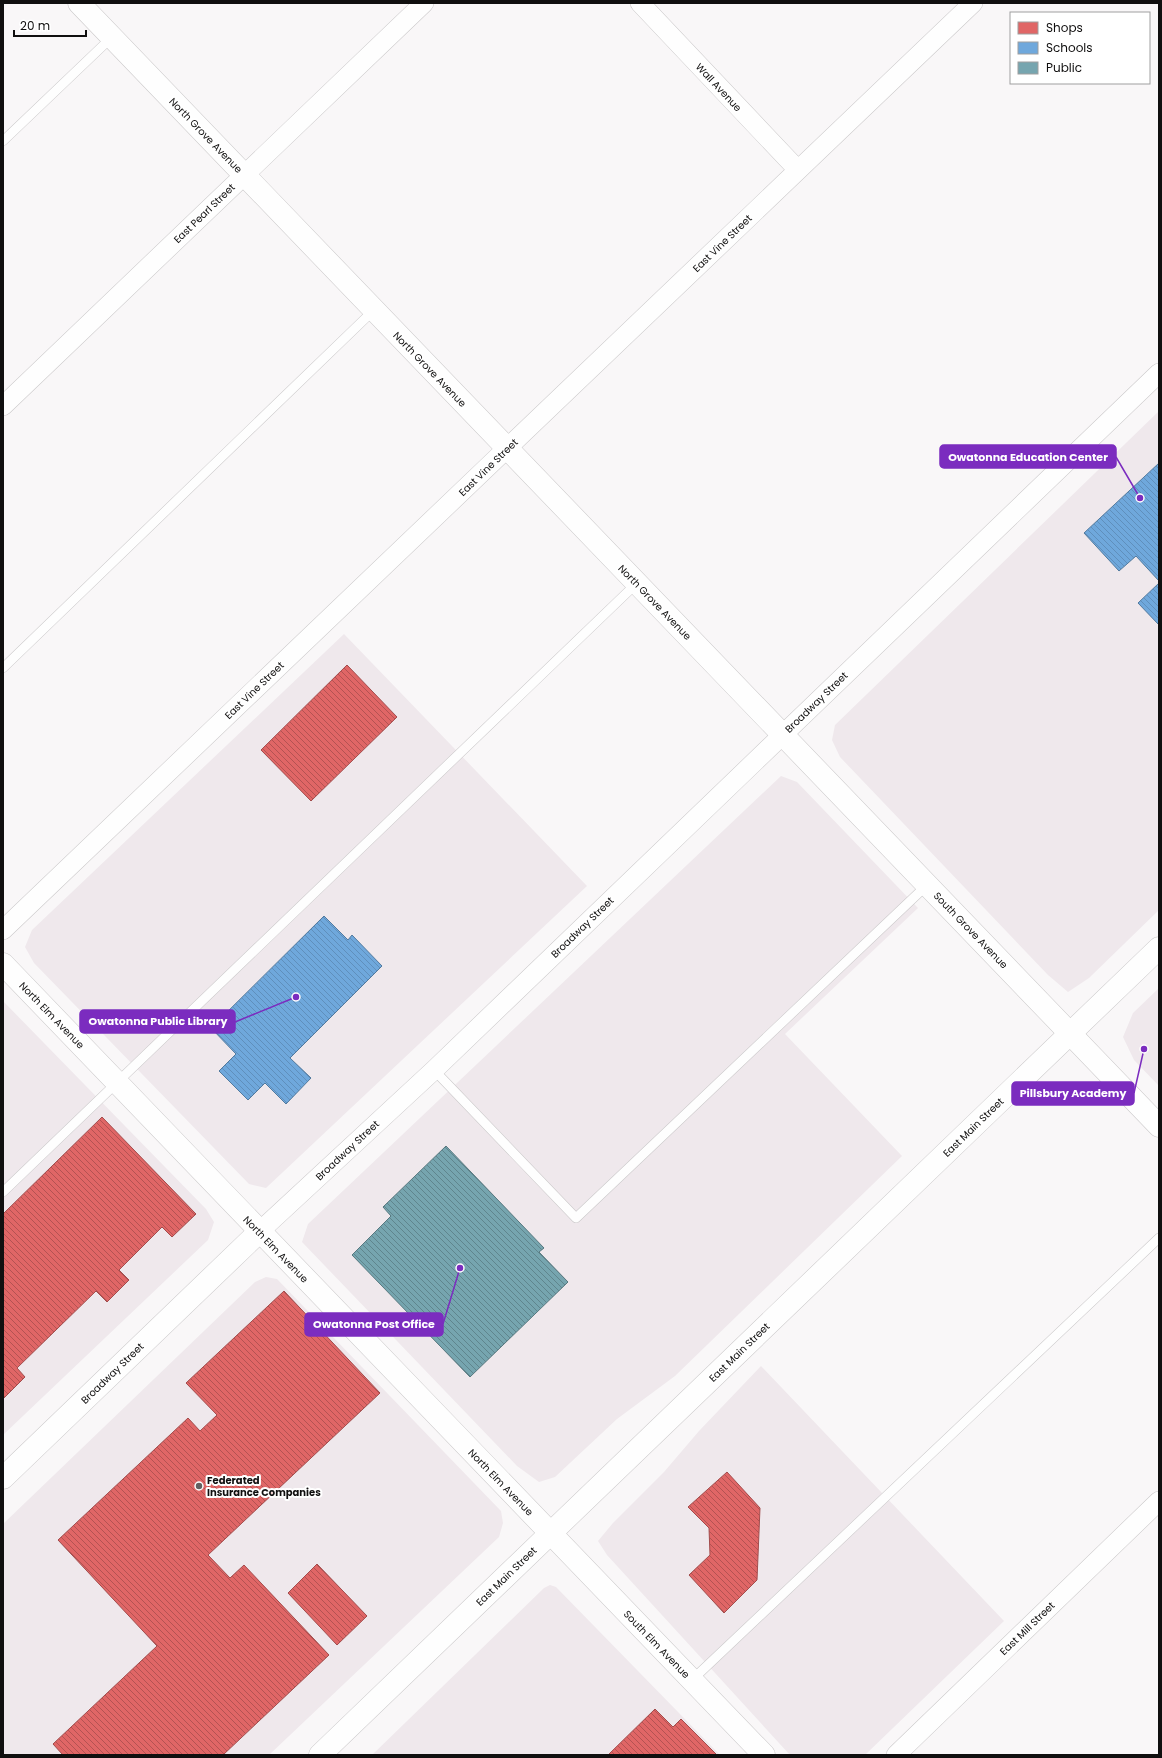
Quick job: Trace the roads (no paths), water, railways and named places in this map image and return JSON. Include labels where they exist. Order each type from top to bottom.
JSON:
[{"type":"street","name":"North Grove Avenue","points":[[79,3],[782,734]]},
{"type":"street","name":"East Pearl Street","points":[[3,406],[424,3]]},
{"type":"street","name":"Wall Avenue","points":[[640,3],[798,170]]},
{"type":"street","name":"East Vine Street","points":[[3,930],[973,3]]},
{"type":"street","name":"Broadway Street","points":[[3,1478],[259,1232],[434,1070],[1159,373]]},
{"type":"street","name":"South Grove Avenue","points":[[782,734],[1159,1126]]},
{"type":"street","name":"East Main Street","points":[[320,1755],[1159,948]]},
{"type":"street","name":"North Elm Avenue","points":[[3,964],[550,1533]]},
{"type":"street","name":"East Mill Street","points":[[896,1755],[1159,1501]]},
{"type":"street","name":"South Elm Avenue","points":[[550,1533],[764,1755]]},
{"type":"lane","points":[[3,141],[112,37]]},
{"type":"lane","points":[[3,668],[374,310]]},
{"type":"lane","points":[[3,1192],[637,583]]},
{"type":"lane","points":[[434,1070],[576,1218],[927,885]]},
{"type":"lane","points":[[692,1680],[1159,1238]]},
{"type":"place","name":"Owatonna Education Center","points":[[1140,498]]},
{"type":"place","name":"Owatonna Public Library","points":[[296,997]]},
{"type":"place","name":"Pillsbury Academy","points":[[1144,1049]]},
{"type":"place","name":"Owatonna Post Office","points":[[460,1268]]},
{"type":"place","name":"Federated Insurance Companies","points":[[199,1486]]}]
